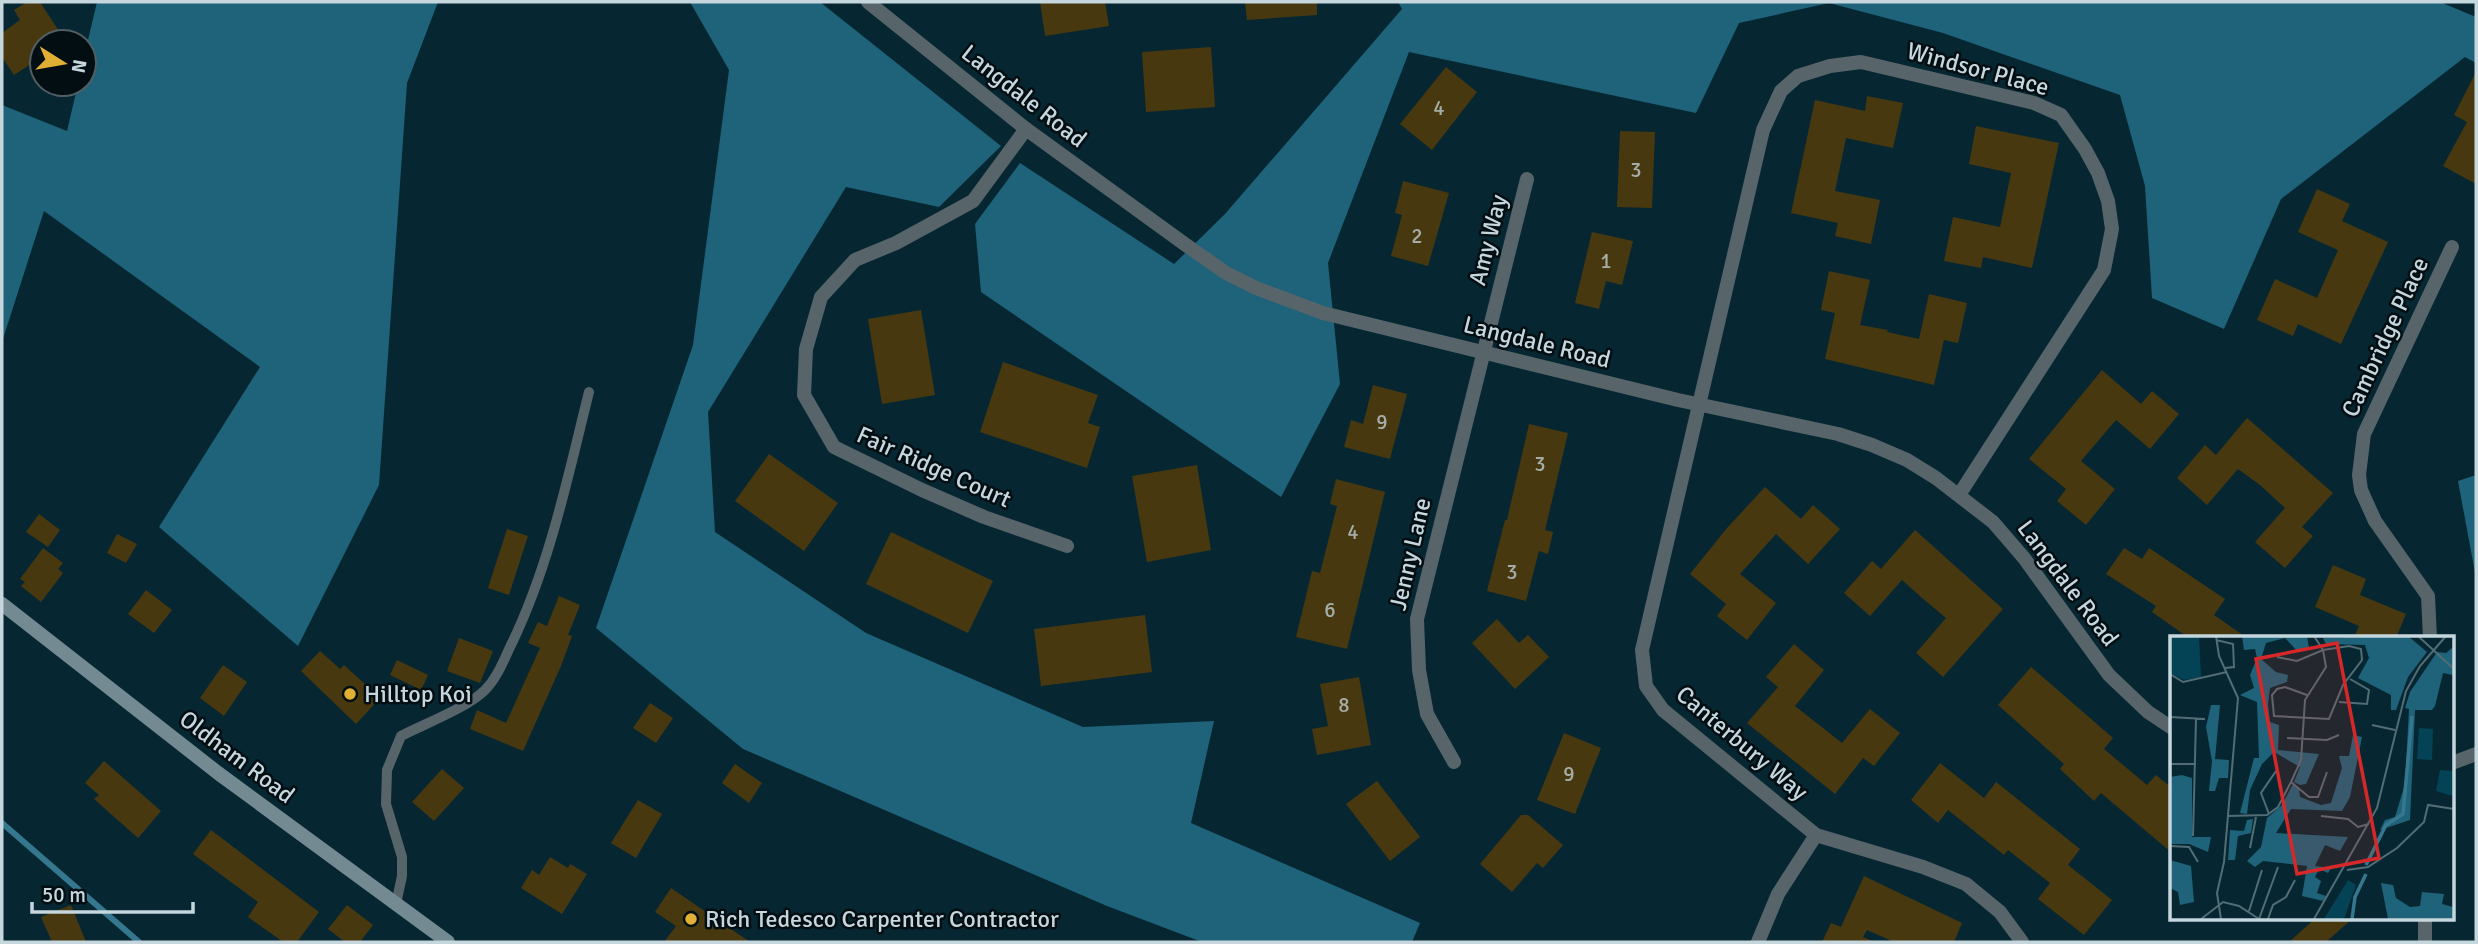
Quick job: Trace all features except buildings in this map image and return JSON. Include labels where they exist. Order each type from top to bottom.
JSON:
[{"type":"street","name":"Langdale Road","points":[[868,2],[1027,129],[1186,245],[1256,288],[1323,313],[1698,405],[1838,434],[1907,460],[1993,522],[2024,558],[2109,674],[2148,712],[2170,727]]},
{"type":"street","name":"Windsor Place","points":[[1698,405],[1763,130],[1781,90],[1798,76],[1830,66],[1861,62],[2034,103],[2061,115],[2085,149],[2108,201],[2112,229],[2104,270],[1959,495]]},
{"type":"street","name":"Fair Ridge Court","points":[[1027,129],[973,201],[896,243],[855,260],[821,297],[806,349],[804,395],[834,447],[910,485],[984,517],[1068,546]]},
{"type":"street","name":"Amy Way","points":[[1483,352],[1527,179]]},
{"type":"street","name":"Cambridge Place","points":[[2430,636],[2428,596],[2375,521],[2361,490],[2359,475],[2364,434],[2452,247]]},
{"type":"street","name":"Jenny Lane","points":[[1454,762],[1427,713],[1419,670],[1417,619],[1483,352]]},
{"type":"street","name":"Canterbury Way","points":[[1698,405],[1642,650],[1646,686],[1663,710],[1816,835],[1923,867],[1966,884],[2000,912],[2022,942]]},
{"type":"street","name":"Oldham Road","points":[[2,604],[218,773],[448,942]]},
{"type":"street","points":[[2454,762],[2476,754]]},
{"type":"street","points":[[1758,942],[1779,894],[1816,835]]},
{"type":"street","points":[[2424,942],[2425,920]]},
{"type":"lane","points":[[396,904],[402,876],[402,857],[386,804],[387,770],[401,736],[468,701],[484,691],[495,679],[523,619],[545,559],[589,392]]},
{"type":"shaded area","points":[[97,2],[438,2],[407,83],[379,485],[298,646],[159,527],[260,367],[44,211],[2,342],[2,105],[67,131],[75,98],[98,98],[98,28],[91,28]]},
{"type":"shaded area","points":[[690,2],[820,2],[1001,146],[939,207],[846,187],[708,412],[715,532],[866,633],[1083,727],[1214,721],[1191,823],[1420,923],[1412,942],[1202,942],[1107,906],[743,749],[596,628],[693,345],[729,70]]},
{"type":"shaded area","points":[[1398,2],[2440,2],[2476,17],[2476,63],[2465,57],[2281,199],[2224,329],[2152,298],[2145,186],[2120,95],[1943,33],[1829,3],[1739,23],[1696,113],[1409,52],[1328,263],[1340,384],[1281,497],[981,292],[975,224],[1020,163],[1174,264],[1225,214],[1402,9]]},
{"type":"shaded area","points":[[2476,475],[2476,578],[2458,481]]},
{"type":"waterway","points":[[2,823],[139,942]]},
{"type":"place","name":"Hilltop Koi","points":[[350,694]]},
{"type":"place","name":"Rich Tedesco Carpenter Contractor","points":[[691,919]]}]
